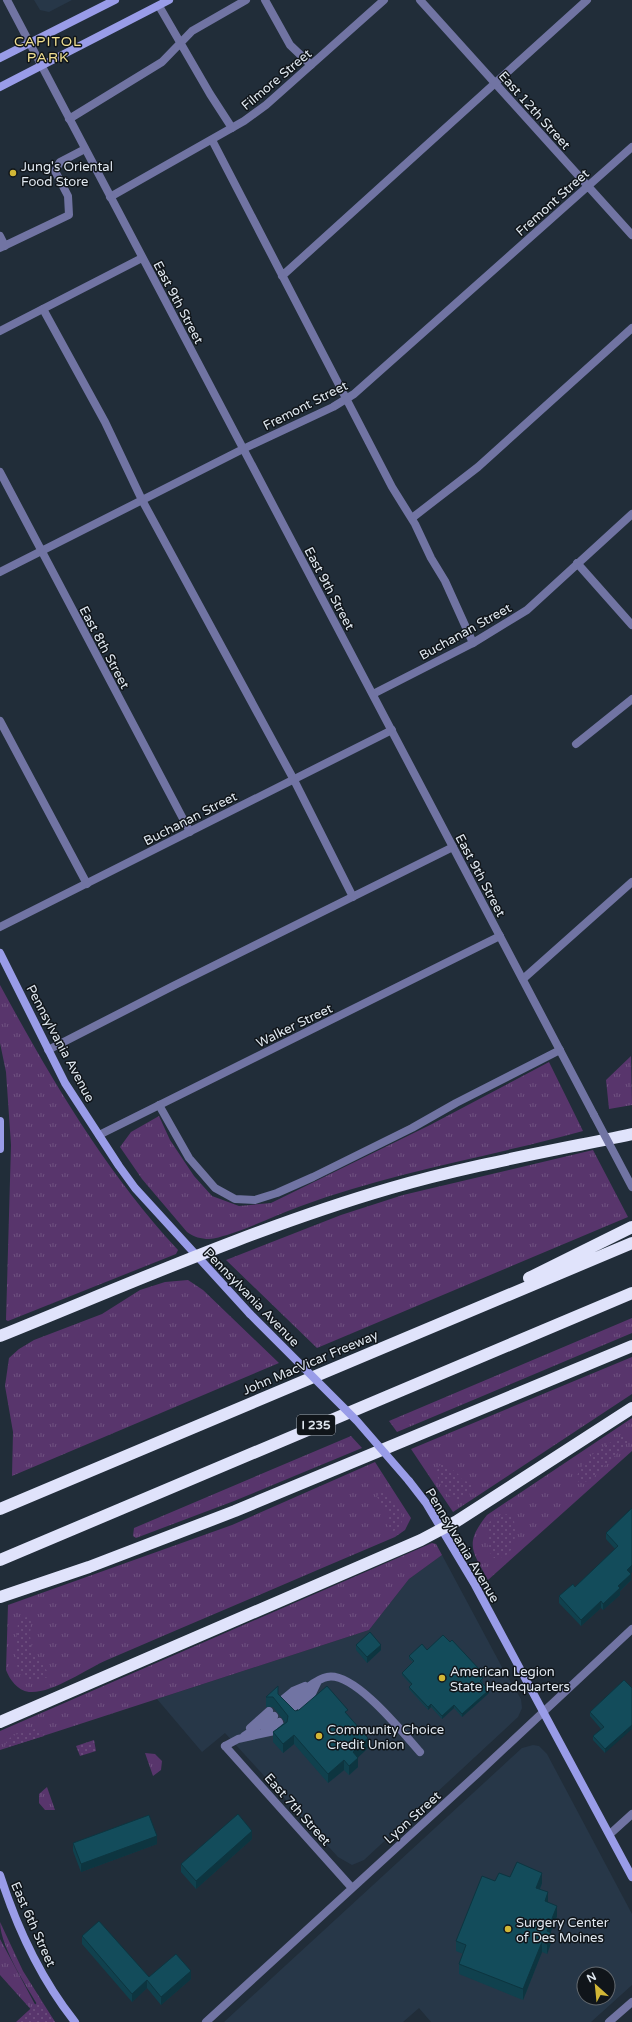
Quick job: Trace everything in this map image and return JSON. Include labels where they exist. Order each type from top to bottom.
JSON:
[{"type":"highway","points":[[0,1336],[275,1226],[392,1188],[448,1174],[632,1134]]},
{"type":"highway","points":[[451,1318],[632,1227]]},
{"type":"highway","name":"John MacVicar Freeway","points":[[0,1509],[632,1243]]},
{"type":"highway","name":"I 235","points":[[0,1560],[632,1293]]},
{"type":"highway","points":[[0,1597],[89,1568],[235,1511],[632,1346]]},
{"type":"highway","points":[[0,1722],[442,1529],[457,1521],[632,1408]]},
{"type":"main road","points":[[0,58],[115,0]]},
{"type":"main road","points":[[0,87],[169,0]]},
{"type":"main road","name":"Pennsylvania Avenue","points":[[0,953],[65,1083],[135,1188],[250,1314],[357,1421],[409,1481],[442,1529],[544,1711],[632,1877]]},
{"type":"main road","points":[[0,1121],[0,1149]]},
{"type":"main road","name":"East 6th Street","points":[[0,1875],[10,1906],[28,1947],[46,1982],[75,2022]]},
{"type":"street","name":"East 9th Street","points":[[7,0],[632,1187]]},
{"type":"street","points":[[69,119],[162,62],[192,31],[246,0]]},
{"type":"street","points":[[265,0],[290,45],[311,65]]},
{"type":"street","name":"Filmore Street","points":[[110,197],[212,140],[266,105],[384,0]]},
{"type":"street","name":"East 12th Street","points":[[420,0],[632,235]]},
{"type":"street","points":[[282,276],[587,0]]},
{"type":"street","points":[[159,6],[180,44],[232,128]]},
{"type":"street","points":[[212,140],[392,487],[412,518],[431,558],[445,581],[473,643]]},
{"type":"street","name":"Fremont Street","points":[[0,572],[243,449],[347,399],[632,147]]},
{"type":"street","points":[[0,236],[2,247],[69,215],[68,196],[55,171],[60,162],[85,149]]},
{"type":"street","points":[[0,331],[142,258]]},
{"type":"street","points":[[43,309],[104,422],[142,500],[294,780],[353,897]]},
{"type":"street","points":[[412,518],[478,467],[632,328]]},
{"type":"street","name":"East 8th Street","points":[[0,472],[190,832]]},
{"type":"street","name":"Buchanan Street","points":[[372,694],[473,643],[527,610],[632,514]]},
{"type":"street","points":[[577,563],[632,625]]},
{"type":"street","points":[[576,744],[632,699]]},
{"type":"street","points":[[0,721],[87,884]]},
{"type":"street","name":"Buchanan Street","points":[[0,927],[392,730]]},
{"type":"street","points":[[48,1050],[173,986],[453,847]]},
{"type":"street","points":[[523,979],[632,882]]},
{"type":"street","name":"Walker Street","points":[[99,1135],[500,936]]},
{"type":"street","points":[[159,1105],[189,1158],[215,1188],[236,1199],[255,1200],[277,1193],[314,1177],[412,1128],[456,1103],[560,1050]]},
{"type":"street","name":"Lyon Street","points":[[206,2022],[632,1629]]},
{"type":"street","points":[[318,1681],[303,1700],[289,1707],[293,1691],[326,1677],[336,1676],[347,1681],[379,1708],[420,1752]]},
{"type":"street","points":[[276,1719],[279,1730],[238,1739],[276,1719]]},
{"type":"street","name":"East 7th Street","points":[[238,1739],[225,1746],[352,1888]]},
{"type":"street","points":[[610,1834],[632,1814]]},
{"type":"street","points":[[609,2022],[632,2002]]},
{"type":"shaded area","points":[[34,0],[72,0],[49,12],[40,10]]},
{"type":"shaded area","points":[[442,1555],[503,1669],[521,1699],[522,1708],[518,1717],[364,1860],[352,1865],[338,1857],[225,1733],[202,1752],[157,1699],[369,1630],[409,1579]]},
{"type":"shaded area","points":[[533,1745],[539,1746],[547,1754],[632,1914],[632,1985],[616,1999],[616,1966],[576,1966],[576,2006],[609,2006],[591,2022],[431,2022],[419,2008],[403,2022],[224,2022],[522,1748]]},
{"type":"green space","points":[[0,985],[59,1089],[103,1156],[151,1220],[178,1250],[176,1254],[8,1321],[6,1320],[11,1145],[6,1072],[0,1043]]},
{"type":"green space","points":[[631,1056],[632,1105],[609,1109],[606,1080]]},
{"type":"green space","points":[[549,1062],[583,1131],[405,1174],[335,1194],[214,1239],[200,1238],[187,1232],[142,1179],[120,1147],[131,1132],[159,1116],[170,1140],[194,1176],[212,1196],[239,1206],[271,1203],[430,1125]]},
{"type":"green space","points":[[593,1150],[628,1217],[317,1348],[226,1260],[341,1215],[403,1195]]},
{"type":"green space","points":[[188,1280],[203,1290],[279,1363],[12,1476],[13,1432],[5,1386],[9,1358],[19,1349],[34,1340],[102,1314],[140,1290],[165,1282]]},
{"type":"green space","points":[[632,1318],[632,1333],[397,1432],[389,1421]]},
{"type":"green space","points":[[632,1357],[632,1394],[453,1512],[411,1449]]},
{"type":"green space","points":[[632,1418],[632,1451],[488,1580],[478,1561],[473,1547],[475,1533],[487,1515]]},
{"type":"green space","points":[[624,1435],[629,1438],[627,1443],[591,1480],[580,1483],[576,1479],[579,1471],[595,1452]]},
{"type":"green space","points":[[351,1436],[362,1448],[234,1501],[136,1538],[133,1536],[134,1528]]},
{"type":"green space","points":[[375,1462],[411,1518],[405,1530],[395,1537],[107,1660],[48,1689],[38,1692],[29,1692],[14,1684],[6,1670],[8,1605],[232,1525]]},
{"type":"green space","points":[[445,1464],[458,1474],[463,1481],[470,1482],[475,1486],[467,1496],[455,1500],[445,1491],[436,1472],[440,1465]]},
{"type":"green space","points":[[383,1492],[393,1500],[402,1517],[402,1522],[392,1532],[388,1529],[388,1513],[377,1497],[379,1493]]},
{"type":"green space","points":[[509,1514],[513,1516],[515,1529],[514,1543],[507,1554],[502,1557],[494,1558],[489,1550],[487,1541],[489,1522],[502,1515]]},
{"type":"green space","points":[[432,1543],[436,1544],[442,1555],[409,1579],[369,1630],[0,1750],[0,1731]]},
{"type":"green space","points":[[26,1617],[31,1619],[30,1636],[32,1649],[49,1674],[48,1677],[35,1680],[26,1678],[20,1672],[17,1664],[16,1644],[18,1623]]},
{"type":"green space","points":[[35,1729],[41,1730],[44,1736],[5,1748],[8,1739]]},
{"type":"green space","points":[[94,1740],[96,1751],[80,1756],[76,1746]]},
{"type":"green space","points":[[145,1753],[155,1754],[162,1761],[161,1770],[153,1776]]},
{"type":"green space","points":[[47,1787],[55,1810],[45,1810],[39,1803],[39,1794]]},
{"type":"green space","points":[[0,1922],[23,1971],[55,2022],[48,2022],[11,1959],[1,1933]]},
{"type":"green space","points":[[0,1939],[38,2010],[35,2014],[0,1975]]},
{"type":"green space","points":[[40,2000],[55,2022],[16,2022]]},
{"type":"building","points":[[632,1508],[632,1565],[627,1570],[631,1574],[618,1586],[620,1588],[603,1604],[601,1601],[581,1620],[559,1596],[573,1584],[575,1587],[618,1546],[606,1533]]},
{"type":"building","points":[[370,1632],[381,1645],[367,1657],[356,1645]]},
{"type":"building","name":"American Legion State Headquarters","points":[[443,1635],[450,1642],[452,1640],[479,1669],[477,1671],[483,1678],[480,1681],[489,1690],[462,1714],[454,1705],[442,1716],[431,1704],[428,1707],[409,1687],[412,1684],[402,1673],[414,1661],[409,1656],[422,1644],[427,1650]]},
{"type":"building","points":[[624,1680],[632,1688],[632,1725],[605,1749],[593,1736],[604,1727],[590,1712]]},
{"type":"building","name":"Community Choice Credit Union","points":[[278,1686],[278,1694],[295,1711],[299,1710],[327,1686],[348,1710],[345,1712],[368,1738],[353,1752],[358,1758],[349,1766],[344,1760],[328,1774],[294,1735],[283,1744],[273,1732],[287,1722],[288,1716],[273,1697],[266,1697]]},
{"type":"building","points":[[238,1814],[252,1831],[196,1881],[181,1864]]},
{"type":"building","points":[[149,1815],[157,1836],[81,1864],[73,1843]]},
{"type":"building","name":"Surgery Center of Des Moines","points":[[517,1862],[542,1873],[536,1888],[548,1892],[545,1901],[557,1906],[547,1931],[551,1933],[547,1944],[542,1942],[523,1989],[459,1964],[466,1945],[456,1941],[482,1876],[495,1881],[499,1873],[510,1877]]},
{"type":"building","points":[[99,1921],[149,1977],[176,1954],[191,1971],[161,1997],[147,1980],[132,1994],[82,1936]]},
{"type":"place","name":"Jung's Oriental Food Store","points":[[13,173]]},
{"type":"place","name":"American Legion State Headquarters","points":[[442,1678]]},
{"type":"place","name":"Community Choice Credit Union","points":[[319,1736]]},
{"type":"place","name":"Surgery Center of Des Moines","points":[[508,1929]]},
{"type":"district","name":"CAPITOL PARK","points":[[48,50]]}]
